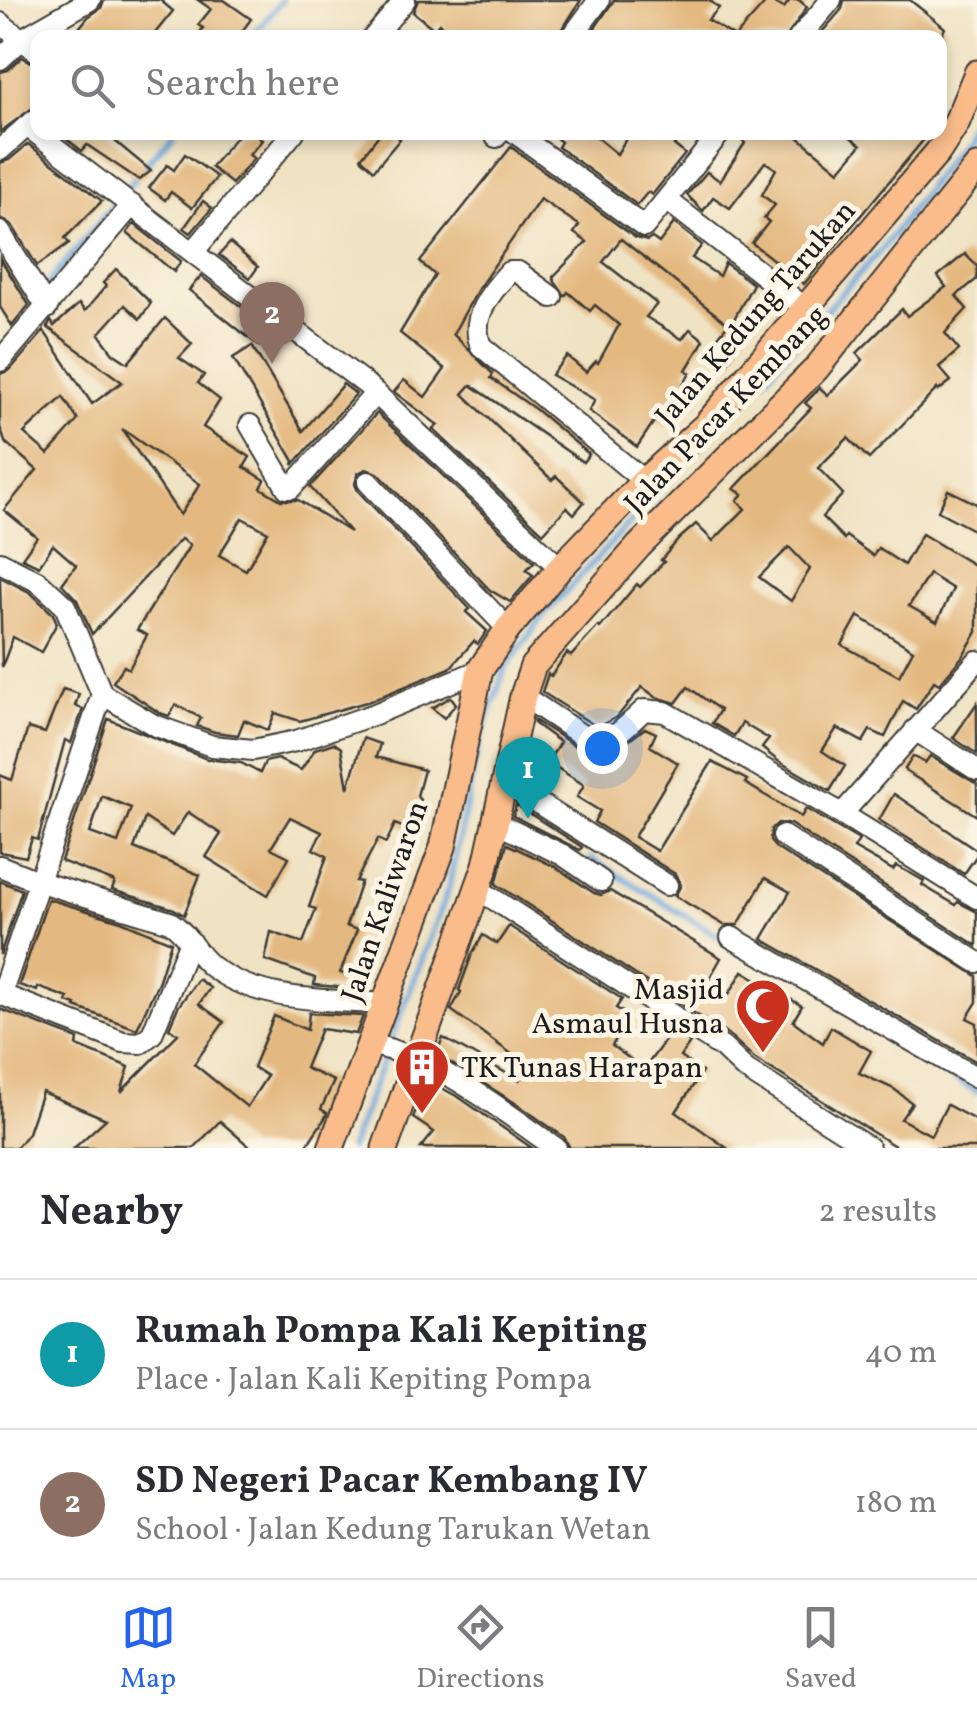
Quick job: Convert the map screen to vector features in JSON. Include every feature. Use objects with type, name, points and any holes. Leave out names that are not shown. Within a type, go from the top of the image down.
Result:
[{"type":"main road","name":"Jalan Kedung Tarukan","points":[[480,670],[508,628],[560,568],[644,481],[706,425],[947,140],[977,73]]},
{"type":"main road","name":"Jalan Pacar Kembang","points":[[385,1148],[478,889],[523,696],[540,657],[639,546],[816,369],[977,167]]},
{"type":"main road","name":"Jalan Kaliwaron","points":[[331,1148],[375,1045],[384,1004],[443,847],[480,670]]},
{"type":"street","points":[[50,30],[90,0]]},
{"type":"street","points":[[380,30],[404,0]]},
{"type":"street","points":[[577,30],[599,0]]},
{"type":"street","points":[[806,30],[831,0]]},
{"type":"street","points":[[0,22],[30,45],[0,59]]},
{"type":"street","points":[[0,150],[30,124]]},
{"type":"street","points":[[53,140],[124,200],[376,393],[560,568]]},
{"type":"street","points":[[194,251],[287,140]]},
{"type":"street","points":[[512,140],[644,227],[715,140]]},
{"type":"street","points":[[6,353],[47,308],[124,200]]},
{"type":"street","points":[[668,200],[804,308]]},
{"type":"street","points":[[0,232],[47,308]]},
{"type":"street","points":[[552,297],[518,272],[509,272],[478,316],[475,328],[481,346],[644,481]]},
{"type":"street","points":[[0,326],[6,353]]},
{"type":"street","points":[[250,425],[287,488],[291,488],[376,393]]},
{"type":"street","points":[[368,482],[508,628]]},
{"type":"street","points":[[0,562],[57,595],[74,623],[102,694],[154,726],[212,746],[254,750],[296,741],[375,714],[480,670]]},
{"type":"street","points":[[842,814],[977,661]]},
{"type":"street","points":[[102,694],[1,995],[123,1042],[142,1043],[152,1034],[190,941]]},
{"type":"street","points":[[523,696],[589,740],[597,741],[612,738],[644,710],[658,708],[842,814],[977,898]]},
{"type":"street","points":[[915,730],[977,770]]},
{"type":"street","points":[[505,782],[666,884]]},
{"type":"street","points":[[496,823],[562,856],[602,882]]},
{"type":"street","points":[[784,836],[977,962]]},
{"type":"street","points":[[0,866],[170,922],[215,970],[251,988],[284,996],[384,1004]]},
{"type":"street","points":[[478,889],[869,1148]]},
{"type":"street","points":[[731,936],[977,1078]]},
{"type":"street","points":[[375,1045],[416,1057],[474,1090],[556,1148]]},
{"type":"building","points":[[104,0],[160,0],[173,11],[158,30],[77,30],[101,8]]},
{"type":"building","points":[[198,0],[224,0],[251,19],[243,30],[202,30],[198,25],[211,9]]},
{"type":"building","points":[[418,0],[581,0],[562,30],[445,30],[439,23],[434,29],[413,12]]},
{"type":"building","points":[[614,0],[709,0],[719,8],[708,20],[724,30],[593,30]]},
{"type":"building","points":[[768,0],[784,8],[790,0],[799,0],[807,7],[791,30],[741,30]]},
{"type":"building","points":[[844,0],[910,0],[945,28],[824,30],[842,9]]},
{"type":"building","points":[[22,57],[30,62],[30,110],[0,132],[0,72]]},
{"type":"building","points":[[68,140],[114,140],[151,171],[139,180],[87,145],[82,151]]},
{"type":"building","points":[[233,140],[262,140],[249,155],[254,158],[232,184],[211,167]]},
{"type":"building","points":[[375,140],[399,140],[374,170],[361,158]]},
{"type":"building","points":[[600,140],[617,154],[625,140],[678,140],[674,145],[685,154],[652,195],[648,192],[637,205],[558,147],[561,142]]},
{"type":"building","points":[[742,140],[802,140],[839,171],[861,145],[854,140],[923,140],[804,284],[752,243],[769,222],[764,218],[775,205],[762,195],[776,169],[765,162],[730,208],[713,197],[703,211],[687,195],[707,172],[720,181],[745,143]]},
{"type":"building","points":[[28,144],[102,201],[65,238],[69,243],[37,266],[12,225],[0,218],[0,163]]},
{"type":"building","points":[[511,147],[636,238],[652,238],[659,243],[674,223],[702,245],[692,258],[719,276],[725,263],[753,284],[734,319],[748,328],[728,363],[708,349],[728,324],[621,239],[603,262],[657,304],[646,317],[682,339],[690,329],[704,340],[668,409],[676,414],[668,427],[655,420],[637,447],[589,411],[595,400],[551,375],[567,356],[586,372],[598,363],[619,325],[595,305],[590,311],[568,292],[565,296],[555,282],[553,277],[587,242],[574,233],[579,225],[540,199],[478,289],[453,334],[493,374],[491,378],[589,454],[583,462],[471,385],[463,394],[552,480],[556,476],[584,502],[574,514],[567,507],[543,533],[433,429],[438,425],[394,392],[404,380],[425,397],[445,369],[400,333],[435,275],[420,262]]},
{"type":"building","points":[[185,154],[217,177],[192,208],[171,192],[165,200],[149,188],[167,165],[174,170]]},
{"type":"building","points":[[203,201],[212,208],[191,233],[184,228]]},
{"type":"building","points":[[134,224],[181,261],[174,272],[127,233]]},
{"type":"building","points":[[230,243],[258,267],[250,278],[219,255]]},
{"type":"building","points":[[965,254],[977,266],[977,279],[956,296],[967,309],[945,333],[959,350],[939,367],[951,381],[937,389],[869,459],[848,438],[818,468],[843,494],[822,517],[844,539],[846,536],[873,556],[878,548],[904,565],[922,534],[977,567],[977,632],[962,657],[939,684],[934,681],[916,709],[903,701],[885,737],[870,730],[863,742],[837,728],[822,751],[845,766],[830,791],[778,761],[762,748],[769,739],[742,723],[734,736],[712,723],[720,710],[688,687],[676,703],[656,697],[642,687],[617,717],[597,727],[542,692],[548,674],[551,676],[567,653],[571,656],[600,628],[637,584],[640,587],[679,539],[696,524],[713,541],[745,509],[737,500],[743,494],[734,489],[811,408],[805,403],[820,388],[828,395],[863,360],[857,353],[902,309],[907,316],[946,287],[938,276]],"holes":[[[789,547],[810,569],[791,601],[759,577]],[[929,574],[953,589],[937,622],[909,606]],[[858,616],[913,650],[899,676],[842,645]]]},
{"type":"building","points":[[0,258],[29,305],[12,326],[0,307]]},
{"type":"building","points":[[116,269],[151,303],[140,319],[125,305],[99,334],[113,353],[128,363],[165,318],[192,344],[179,358],[204,375],[198,383],[220,400],[203,427],[250,457],[244,467],[265,480],[261,488],[281,500],[298,500],[350,532],[310,487],[377,413],[534,562],[526,570],[533,575],[510,602],[490,590],[378,473],[366,469],[358,473],[358,491],[487,631],[478,644],[474,641],[450,668],[370,701],[300,721],[275,713],[268,730],[244,720],[238,735],[197,726],[201,718],[176,705],[169,716],[160,713],[113,682],[124,666],[129,669],[147,635],[137,630],[190,545],[181,539],[92,634],[77,600],[62,584],[76,565],[53,545],[39,566],[22,558],[37,537],[4,510],[37,470],[5,442],[0,427],[0,374],[10,370],[44,331],[92,404],[122,382],[47,327],[51,321],[54,326],[79,304],[85,311],[106,286],[103,283]],"holes":[[[63,397],[78,420],[48,454],[24,433]],[[122,429],[200,484],[180,515]],[[242,518],[268,532],[246,570],[219,555]]]},
{"type":"building","points":[[201,276],[272,330],[259,346],[189,290]]},
{"type":"building","points":[[252,346],[303,431],[343,384],[356,394],[293,465],[233,358]]},
{"type":"building","points":[[948,490],[977,504],[977,532],[938,511]]},
{"type":"building","points":[[0,577],[31,593],[57,623],[41,652],[13,637],[2,667]]},
{"type":"building","points":[[63,689],[79,694],[75,706],[83,709],[71,743],[65,740],[38,840],[32,838],[26,857],[0,852],[0,775],[12,780],[28,728],[45,733]]},
{"type":"building","points":[[451,697],[456,704],[444,718],[432,708]]},
{"type":"building","points":[[977,703],[977,754],[953,738]]},
{"type":"building","points":[[108,719],[207,759],[241,763],[260,773],[265,762],[277,759],[301,770],[315,749],[334,743],[341,748],[348,788],[363,738],[380,744],[376,757],[424,770],[417,796],[420,800],[407,829],[395,824],[386,843],[378,839],[356,881],[361,882],[346,926],[357,930],[340,973],[355,977],[352,988],[314,985],[315,978],[265,960],[271,932],[303,943],[316,909],[309,907],[327,856],[313,849],[322,832],[290,817],[271,848],[289,857],[268,895],[206,857],[221,834],[188,812],[172,836],[145,818],[134,848],[200,875],[184,915],[112,890],[115,882],[61,861]],"holes":[[[102,796],[131,808],[118,843],[90,833]]]},
{"type":"building","points":[[534,720],[588,754],[618,749],[645,728],[656,733],[650,746],[678,763],[634,837],[657,851],[712,762],[747,780],[745,783],[801,817],[806,809],[859,840],[854,848],[893,870],[896,866],[912,874],[924,881],[922,885],[956,905],[958,902],[977,912],[977,946],[790,824],[778,823],[771,829],[770,841],[776,848],[977,976],[977,1002],[967,1018],[977,1023],[977,1062],[762,939],[790,892],[765,878],[738,925],[724,925],[675,896],[681,885],[675,874],[594,822],[600,811],[577,797],[584,785],[548,762],[560,742]]},
{"type":"building","points":[[913,756],[925,763],[930,756],[977,784],[977,816],[907,772]]},
{"type":"building","points":[[894,794],[977,850],[964,874],[879,820]]},
{"type":"building","points":[[516,805],[582,847],[580,850],[513,816]]},
{"type":"building","points":[[507,844],[556,867],[594,893],[610,891],[721,958],[708,981],[729,994],[743,971],[802,1006],[793,1021],[823,1043],[831,1027],[871,1051],[859,1073],[894,1089],[912,1103],[901,1119],[931,1135],[947,1105],[977,1121],[977,1148],[898,1148],[754,1058],[731,1037],[496,884]]},
{"type":"building","points":[[0,881],[22,890],[0,955]]},
{"type":"building","points":[[48,899],[121,921],[171,942],[137,1029],[75,1007],[67,1002],[68,998],[19,985]]},
{"type":"building","points":[[509,926],[622,999],[616,1008],[629,1016],[612,1046],[644,1069],[672,1031],[690,1043],[680,1057],[702,1072],[676,1112],[727,1148],[570,1148],[564,1137],[520,1106],[436,1054],[443,1038],[519,1080],[528,1066],[451,1010],[483,935],[497,944]]},
{"type":"building","points":[[198,979],[210,988],[199,1004],[224,1022],[194,1064],[247,1107],[267,1076],[253,1067],[274,1016],[307,1030],[309,1013],[363,1016],[356,1034],[321,1029],[305,1068],[334,1081],[321,1109],[327,1113],[325,1118],[305,1148],[251,1148],[220,1121],[194,1148],[74,1148],[106,1119],[42,1092],[28,1133],[16,1148],[0,1148],[0,1009],[78,1039],[77,1046],[129,1067],[121,1092],[178,1034],[169,1028]]},
{"type":"building","points":[[427,1080],[532,1148],[421,1148],[434,1132],[413,1118]]},
{"type":"waterway","points":[[258,30],[282,0]]},
{"type":"waterway","points":[[734,411],[883,248],[963,139],[969,124]]},
{"type":"waterway","points":[[43,290],[166,140]]},
{"type":"waterway","points":[[350,1148],[448,890],[480,740],[505,669],[544,615],[708,439]]},
{"type":"waterway","points":[[591,859],[727,941]]},
{"type":"waterway","points":[[879,1033],[977,1092]]},
{"type":"place","name":"SD Negeri Pacar Kembang IV","points":[[272,364]]},
{"type":"place","name":"Rumah Pompa Kali Kepiting","points":[[528,819]]},
{"type":"place","name":"Masjid Asmaul Husna","points":[[763,1055]]},
{"type":"place","name":"TK Tunas Harapan","points":[[422,1116]]}]
